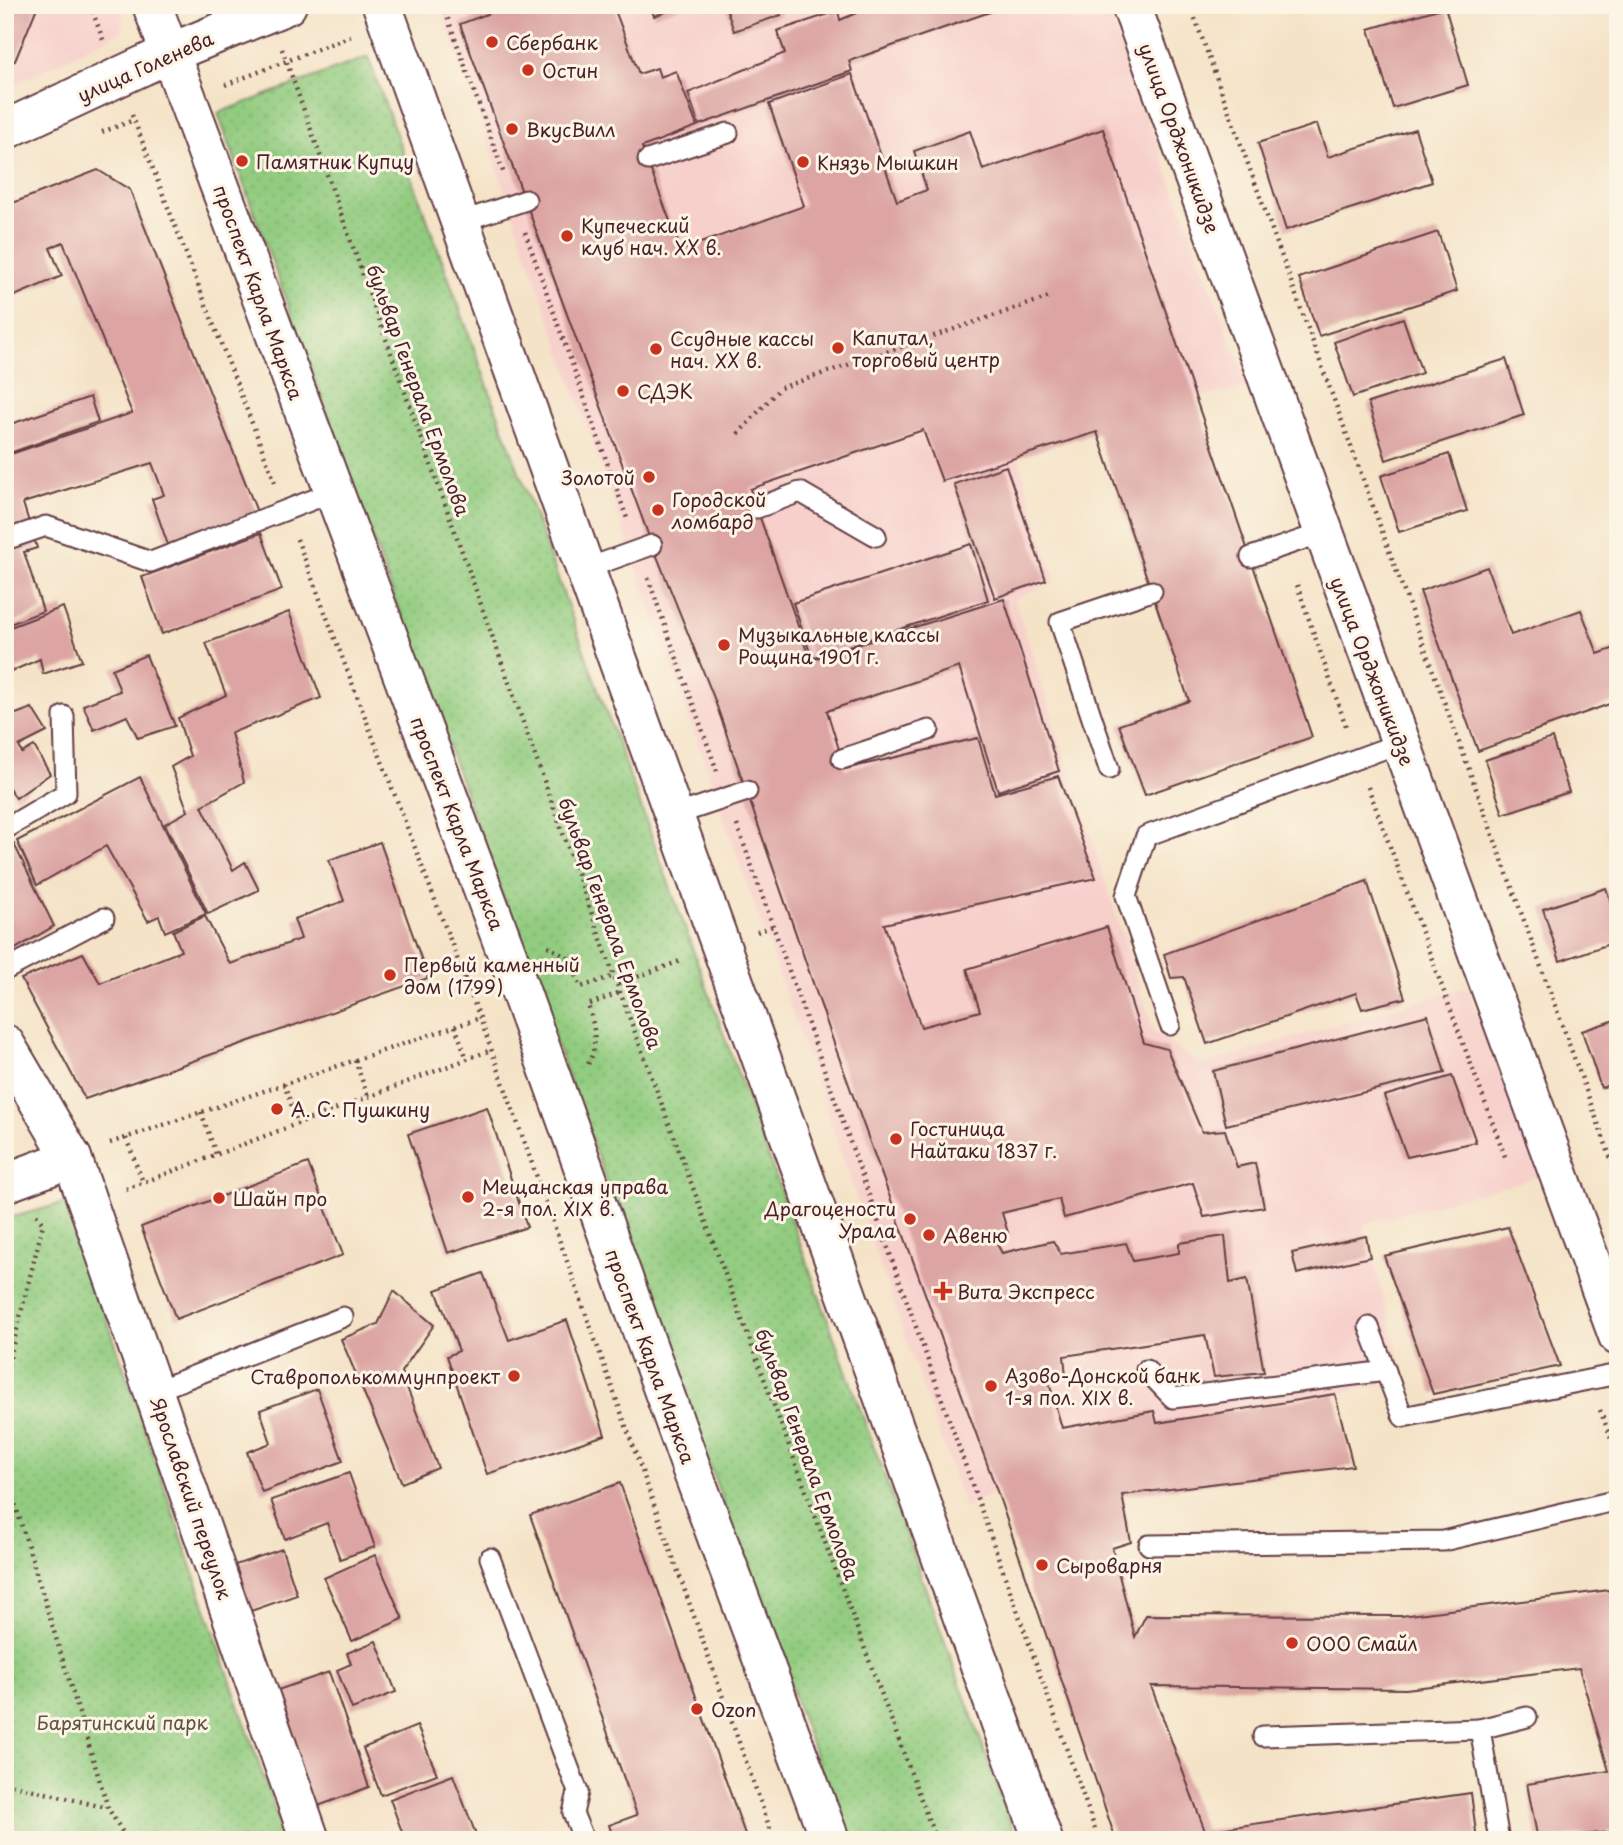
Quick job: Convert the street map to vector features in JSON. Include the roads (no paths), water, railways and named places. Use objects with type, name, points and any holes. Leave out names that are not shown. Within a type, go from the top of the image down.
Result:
[{"type":"main road","name":"проспект Карла Маркса","points":[[152,5],[507,954],[688,1460],[830,1840]]},
{"type":"main road","name":"улица Орджоникидзе","points":[[1131,5],[1322,533],[1485,966],[1618,1336]]},
{"type":"main road","name":"улица Голенева","points":[[5,130],[170,53],[277,9]]},
{"type":"main road","points":[[370,20],[460,222],[1043,1840]]},
{"type":"main road","name":"Ярославский переулок","points":[[5,1044],[86,1152],[155,1391],[310,1840]]},
{"type":"main road","points":[[5,1183],[86,1152]]},
{"type":"lane","points":[[648,160],[728,133]]},
{"type":"lane","points":[[460,222],[520,202]]},
{"type":"lane","points":[[5,540],[46,526],[151,562],[333,492]]},
{"type":"lane","points":[[757,508],[800,492],[876,536]]},
{"type":"lane","points":[[1251,557],[1322,533]]},
{"type":"lane","points":[[585,569],[645,547]]},
{"type":"lane","points":[[1109,769],[1060,622],[1152,591]]},
{"type":"lane","points":[[5,829],[66,793],[64,716]]},
{"type":"lane","points":[[842,759],[929,730]]},
{"type":"lane","points":[[1170,1025],[1126,896],[1146,836],[1400,743]]},
{"type":"lane","points":[[675,815],[747,791]]},
{"type":"lane","points":[[5,970],[104,918]]},
{"type":"lane","points":[[155,1391],[343,1317]]},
{"type":"lane","points":[[1369,1327],[1404,1417],[1618,1374]]},
{"type":"lane","points":[[1146,1370],[1173,1398],[1386,1371]]},
{"type":"lane","points":[[1149,1545],[1443,1541],[1618,1500]]},
{"type":"lane","points":[[490,1558],[578,1792],[573,1813],[583,1840]]},
{"type":"lane","points":[[1263,1736],[1480,1729],[1527,1717]]},
{"type":"lane","points":[[1480,1729],[1499,1840]]},
{"type":"place","name":"Сбербанк","points":[[492,42]]},
{"type":"place","name":"Остин","points":[[528,70]]},
{"type":"place","name":"ВкусВилл","points":[[512,129]]},
{"type":"place","name":"Памятник Купцу","points":[[242,161]]},
{"type":"place","name":"Князь Мышкин","points":[[803,162]]},
{"type":"place","name":"Купеческий клуб нач. ХХ в.","points":[[567,236]]},
{"type":"place","name":"Капитал, торговый центр","points":[[838,348]]},
{"type":"place","name":"Ссудные кассы нач. ХХ в.","points":[[656,349]]},
{"type":"place","name":"СДЭК","points":[[623,391]]},
{"type":"place","name":"Золотой","points":[[649,477]]},
{"type":"place","name":"Городской ломбард","points":[[658,510]]},
{"type":"place","name":"Музыкальные классы Рощина 1901 г.","points":[[724,645]]},
{"type":"place","name":"Первый каменный дом (1799)","points":[[390,975]]},
{"type":"place","name":"А. С. Пушкину","points":[[277,1109]]},
{"type":"place","name":"Гостиница Найтаки 1837 г.","points":[[896,1139]]},
{"type":"place","name":"Мещанская управа 2-я пол. XIX в.","points":[[468,1197]]},
{"type":"place","name":"Шайн про","points":[[219,1198]]},
{"type":"place","name":"Драгоцености Урала","points":[[910,1219]]},
{"type":"place","name":"Авеню","points":[[929,1235]]},
{"type":"place","name":"Вита Экспресс","points":[[943,1291]]},
{"type":"place","name":"Ставрополькоммунпроект","points":[[514,1376]]},
{"type":"place","name":"Азово-Донской банк 1-я пол. XIX в.","points":[[991,1386]]},
{"type":"place","name":"Сыроварня","points":[[1042,1565]]},
{"type":"place","name":"ООО Смайл","points":[[1292,1643]]},
{"type":"place","name":"Ozon","points":[[697,1709]]},
{"type":"park label","name":"Барятинский парк","points":[[122,1722]]}]
